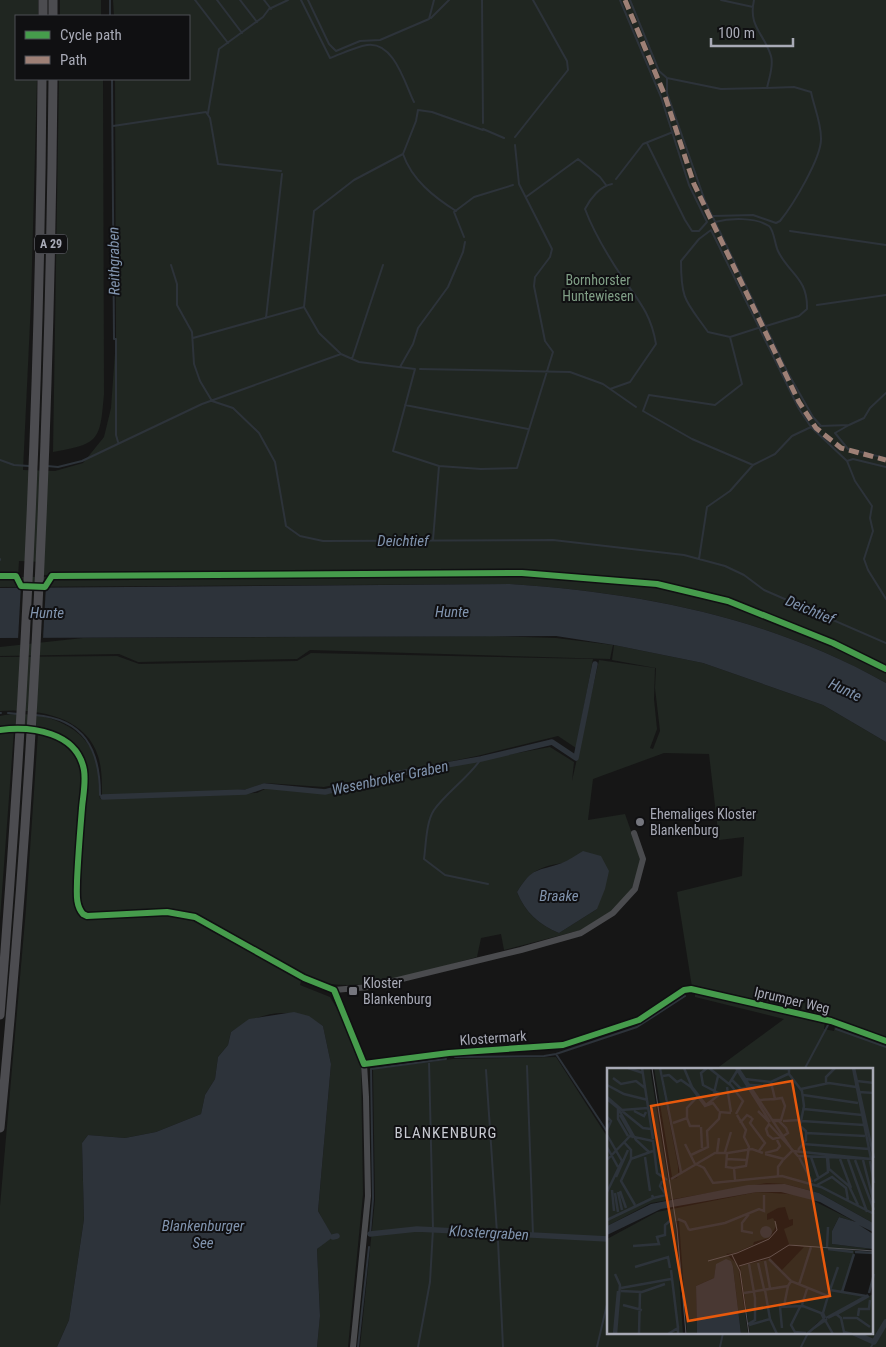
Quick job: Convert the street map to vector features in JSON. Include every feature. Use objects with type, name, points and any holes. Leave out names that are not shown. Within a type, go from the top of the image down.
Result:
[{"type":"highway","points":[[43,0],[43,15]]},
{"type":"highway","points":[[53,0],[53,15]]},
{"type":"highway","name":"A 29","points":[[0,1015],[19,774],[37,409],[42,80]]},
{"type":"highway","name":"A 29","points":[[0,1128],[29,774],[47,410],[53,80]]},
{"type":"street","points":[[304,978],[334,990],[369,987],[521,950],[581,933],[613,913],[635,889],[643,859],[634,833]]},
{"type":"street","points":[[334,990],[364,1064],[368,1196],[353,1347]]},
{"type":"street","name":"Klostermark","points":[[364,1064],[449,1053],[563,1045],[639,1020],[684,990],[691,990]]},
{"type":"street","name":"Iprumper Weg","points":[[691,990],[831,1021],[886,1041]]},
{"type":"green space","name":"Bornhorster Huntewiesen","points":[[0,0],[38,0],[38,15],[15,15],[15,80],[37,80],[31,302],[23,470],[55,471],[83,463],[104,437],[111,408],[116,339],[115,80],[190,80],[190,15],[114,15],[113,0],[886,0],[886,665],[796,625],[713,593],[640,580],[512,572],[43,575],[43,562],[19,561],[18,577],[511,575],[593,580],[686,591],[726,601],[835,646],[886,670],[886,683],[841,660],[751,625],[657,602],[560,588],[510,584],[0,587]]},
{"type":"green space","points":[[60,0],[101,0],[101,15],[60,15]]},
{"type":"green space","points":[[59,80],[103,80],[104,394],[101,421],[95,437],[89,442],[53,452]]},
{"type":"green space","points":[[493,636],[556,638],[613,645],[610,659],[310,650],[297,659],[138,662],[119,654],[0,656],[0,647],[83,638]]},
{"type":"green space","points":[[614,645],[703,663],[823,705],[886,742],[886,1037],[827,1017],[692,987],[677,892],[742,876],[744,837],[719,840],[709,754],[664,753],[593,779],[588,820],[625,814],[641,859],[634,888],[612,911],[581,930],[504,950],[501,934],[481,938],[477,957],[404,977],[366,984],[348,985],[314,980],[297,973],[229,933],[185,912],[144,910],[90,914],[85,912],[81,900],[81,851],[87,768],[77,748],[54,731],[26,727],[0,728],[0,716],[14,714],[42,716],[68,726],[79,734],[95,757],[100,799],[257,793],[267,788],[341,789],[390,779],[409,778],[436,768],[550,747],[574,762],[572,781],[599,660],[655,668],[654,699],[657,729],[650,748],[653,749],[660,731],[655,688],[656,668],[612,660]],"holes":[[[562,863],[597,909],[559,933],[539,922],[524,906],[517,892],[526,879],[536,871],[547,866]]]},
{"type":"green space","points":[[311,653],[593,659],[576,748],[558,736],[477,756],[324,787],[265,783],[247,789],[218,792],[102,795],[101,770],[98,756],[92,742],[83,732],[71,723],[44,713],[14,710],[0,711],[0,657],[117,656],[139,664],[297,661]]},
{"type":"green space","points":[[14,730],[0,919],[0,732]]},
{"type":"green space","points":[[38,733],[53,737],[70,748],[81,768],[76,897],[82,914],[87,917],[167,913],[195,917],[302,978],[300,985],[330,997],[348,1027],[361,1063],[363,1194],[348,1347],[317,1347],[320,1315],[317,1249],[332,1236],[318,1211],[331,1064],[323,1026],[312,1019],[300,1015],[277,1013],[253,1019],[231,1032],[228,1045],[218,1057],[215,1079],[205,1095],[201,1114],[156,1132],[125,1138],[88,1135],[82,1143],[84,1219],[69,1320],[57,1347],[0,1347],[0,1206],[26,909]]},
{"type":"green space","points":[[695,991],[825,1021],[824,1029],[834,1031],[835,1024],[886,1043],[886,1347],[360,1347],[375,1200],[373,1069],[453,1059],[556,1057],[607,1136],[607,1334],[874,1334],[874,1068],[717,1068],[784,1019],[695,997]]},
{"type":"water","name":"Hunte","points":[[510,584],[560,588],[656,602],[704,612],[796,641],[841,660],[886,683],[886,742],[823,705],[703,663],[614,645],[556,636],[0,638],[0,588]]},
{"type":"water","name":"Braake","points":[[583,851],[601,856],[609,871],[605,889],[597,909],[559,933],[539,922],[524,906],[517,892],[527,878],[536,871],[562,863]]},
{"type":"water","name":"Blankenburger See","points":[[294,1012],[309,1016],[323,1026],[331,1064],[318,1211],[333,1237],[317,1249],[320,1316],[317,1347],[57,1347],[69,1320],[84,1219],[82,1143],[88,1135],[125,1138],[156,1132],[201,1114],[205,1095],[215,1079],[218,1057],[228,1045],[231,1032],[249,1019]]},
{"type":"pier","points":[[21,585],[46,585],[43,639],[18,640]]},
{"type":"waterway","name":"Reithgraben","points":[[110,0],[110,15]]},
{"type":"waterway","points":[[195,0],[228,43]]},
{"type":"waterway","points":[[217,0],[242,33]]},
{"type":"waterway","points":[[240,0],[257,22]]},
{"type":"waterway","points":[[264,0],[271,9]]},
{"type":"waterway","points":[[208,113],[219,49],[263,17],[269,9],[288,0]]},
{"type":"waterway","points":[[301,0],[330,58],[367,45],[376,46],[384,50],[397,65],[414,102]]},
{"type":"waterway","points":[[308,0],[329,44],[336,51],[360,41],[380,40],[429,19],[434,0]]},
{"type":"waterway","points":[[431,18],[449,0]]},
{"type":"waterway","points":[[482,0],[483,123]]},
{"type":"waterway","points":[[515,137],[568,70],[567,61],[533,0]]},
{"type":"waterway","points":[[620,0],[661,97],[689,185],[707,222],[699,231],[692,231],[685,220],[647,143]]},
{"type":"waterway","points":[[630,0],[659,71],[667,78],[667,93],[705,201],[788,373],[813,417],[821,426]]},
{"type":"waterway","points":[[721,0],[753,7]]},
{"type":"waterway","points":[[713,216],[753,215],[776,223],[780,221],[806,181],[820,146],[820,126],[811,92],[794,87],[767,88],[772,60],[768,48],[755,24],[753,17],[754,0]]},
{"type":"waterway","points":[[667,78],[721,89],[766,88]]},
{"type":"waterway","name":"Reithgraben","points":[[112,80],[114,339],[116,339],[116,435],[118,442]]},
{"type":"waterway","points":[[418,110],[432,112],[483,130]]},
{"type":"waterway","points":[[193,338],[304,307],[314,211],[354,180],[403,154],[416,121],[418,110]]},
{"type":"waterway","points":[[113,126],[206,112],[210,118],[218,164],[281,171]]},
{"type":"waterway","points":[[483,129],[504,138]]},
{"type":"waterway","points":[[616,179],[643,144],[673,132]]},
{"type":"waterway","points":[[439,466],[481,469],[517,468],[553,352],[545,341],[534,286],[535,277],[550,257],[552,249],[519,184],[515,145]]},
{"type":"waterway","points":[[403,154],[418,180],[440,200],[456,211]]},
{"type":"waterway","points":[[526,197],[578,159],[600,177],[606,185]]},
{"type":"waterway","points":[[266,318],[282,174]]},
{"type":"waterway","points":[[610,389],[630,382],[656,344],[654,333],[644,308],[607,253],[585,209],[603,187],[612,184]]},
{"type":"waterway","points":[[464,237],[454,212],[474,197],[513,185]]},
{"type":"waterway","points":[[715,222],[742,219],[757,221],[769,226],[782,259],[801,283],[807,309],[799,316],[766,326]]},
{"type":"waterway","points":[[758,328],[730,337],[708,332],[686,300],[682,285],[681,261],[699,239],[711,230],[799,409],[811,427],[847,461],[853,459],[886,467]]},
{"type":"waterway","points":[[790,231],[886,245]]},
{"type":"waterway","points":[[400,367],[413,344],[418,328],[448,287],[463,252],[465,242]]},
{"type":"waterway","points":[[171,265],[177,284],[177,305],[192,332],[194,364],[200,381],[212,401]]},
{"type":"waterway","points":[[352,359],[383,265]]},
{"type":"waterway","points":[[817,305],[886,295]]},
{"type":"waterway","points":[[304,307],[319,333],[341,354]]},
{"type":"waterway","points":[[730,337],[742,384],[715,405],[649,395],[643,411],[692,439],[753,465],[775,454],[792,436],[811,427]]},
{"type":"waterway","points":[[47,466],[58,467],[82,461],[202,404],[341,354],[359,362],[415,369],[393,451],[439,466],[433,540]]},
{"type":"waterway","points":[[420,369],[570,372],[603,384],[636,407]]},
{"type":"waterway","points":[[849,425],[864,418],[870,408],[886,393]]},
{"type":"waterway","name":"Deichtief","points":[[212,401],[233,408],[259,433],[275,462],[286,526],[300,536],[323,541],[553,540],[684,555],[725,566],[744,575],[764,590],[886,643]]},
{"type":"waterway","points":[[405,405],[528,429]]},
{"type":"waterway","points":[[820,426],[849,425],[835,433],[848,449],[886,458]]},
{"type":"waterway","name":"Deichtief","points":[[0,460],[14,465],[29,466]]},
{"type":"waterway","points":[[847,461],[855,481],[872,506],[870,518],[873,531],[864,559],[868,570],[886,599]]},
{"type":"waterway","points":[[699,559],[707,507],[730,491],[753,465]]},
{"type":"waterway","name":"Wesenbroker Graben","points":[[103,797],[246,792],[264,786],[325,792],[395,774],[481,759],[552,742],[576,758],[595,664]]},
{"type":"waterway","points":[[8,713],[18,714]]},
{"type":"waterway","points":[[35,715],[66,723],[86,739],[97,764],[100,795],[103,797]]},
{"type":"waterway","points":[[481,759],[431,815],[424,859],[445,875],[488,884]]},
{"type":"waterway","points":[[455,1057],[544,1056],[556,1054],[637,1027],[685,996]]},
{"type":"waterway","points":[[805,1068],[828,1025]]},
{"type":"waterway","points":[[836,1029],[886,1047]]},
{"type":"waterway","points":[[556,1054],[607,1131]]},
{"type":"waterway","points":[[370,1234],[373,1199],[371,1069],[446,1059]]},
{"type":"waterway","points":[[418,1347],[430,1282],[433,1229],[429,1061]]},
{"type":"waterway","points":[[527,1066],[533,1235]]},
{"type":"waterway","points":[[486,1070],[497,1233]]},
{"type":"waterway","name":"Klostergraben","points":[[370,1234],[417,1229],[607,1239]]},
{"type":"waterway","name":"Klostergraben","points":[[333,1237],[337,1236]]},
{"type":"waterway","points":[[498,1241],[503,1347]]},
{"type":"waterway","points":[[358,1347],[369,1247]]},
{"type":"waterway","points":[[597,1347],[607,1304]]},
{"type":"waterway","name":"Klostergraben","points":[[856,1334],[874,1342],[886,1322]]},
{"type":"waterway","points":[[720,1347],[723,1334]]},
{"type":"waterway","points":[[801,1347],[808,1334]]},
{"type":"waterway","name":"Klostergraben","points":[[871,1347],[874,1342]]},
{"type":"marked path","points":[[625,0],[665,96],[694,184],[799,402],[816,428],[841,448],[886,460]]},
{"type":"cycle path","points":[[0,576],[16,576],[21,586],[45,587],[52,576],[522,573],[657,584],[728,601],[833,643],[886,669]]},
{"type":"cycle path","points":[[0,730],[26,729],[51,734],[72,747],[80,757],[85,780],[78,854],[77,894],[79,907],[83,914],[87,916],[167,912],[195,917],[304,978],[334,990],[364,1064],[449,1053],[563,1045],[639,1020],[684,990],[691,989],[831,1021],[886,1041]]},
{"type":"place","name":"Ehemaliges Kloster Blankenburg","points":[[640,822]]},
{"type":"place","name":"Kloster Blankenburg","points":[[353,991]]},
{"type":"district","name":"BLANKENBURG","points":[[446,1133]]}]
